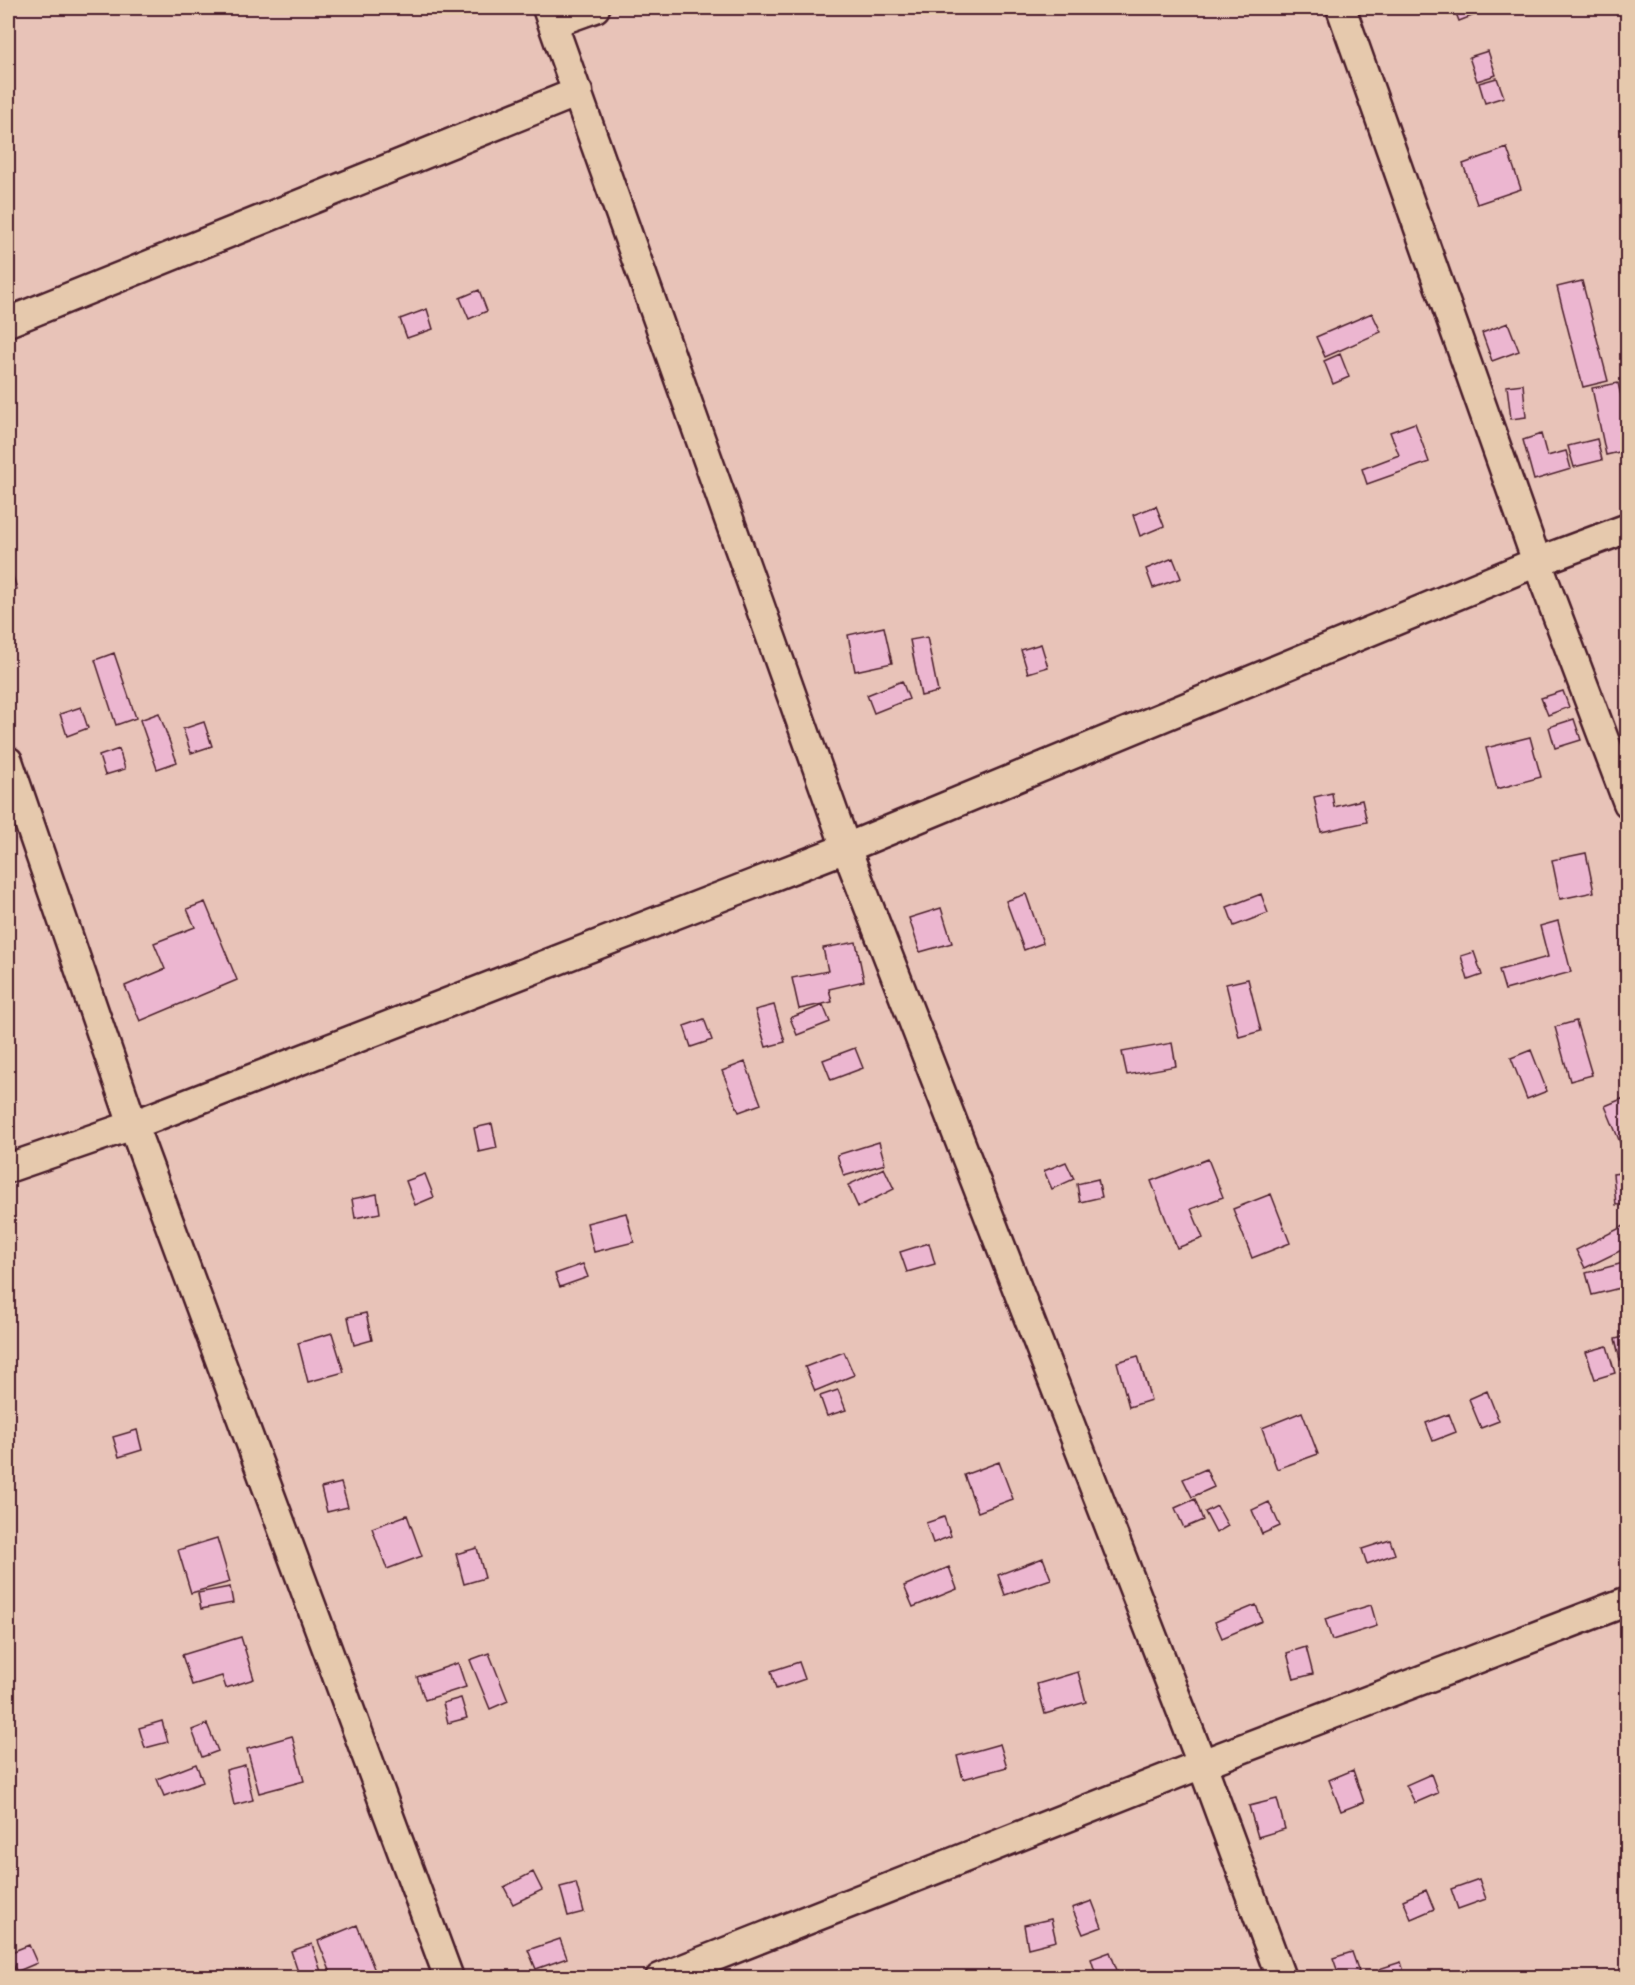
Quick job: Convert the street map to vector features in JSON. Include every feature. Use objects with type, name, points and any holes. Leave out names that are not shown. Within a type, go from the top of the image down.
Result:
[{"type":"street","points":[[595,8],[550,15],[846,848],[1202,1764],[1281,1977]]},
{"type":"street","points":[[1346,9],[1538,562],[1628,803]]},
{"type":"street","points":[[8,322],[578,92]]},
{"type":"street","points":[[8,1168],[133,1125],[846,848],[1538,562],[1628,528]]},
{"type":"street","points":[[8,761],[133,1125],[449,1977]]},
{"type":"street","points":[[660,1977],[1202,1764],[1628,1601]]},
{"type":"building","points":[[1454,8],[1490,8],[1490,9],[1459,21]]},
{"type":"building","points":[[1488,51],[1496,75],[1477,81],[1469,57]]},
{"type":"building","points":[[1497,78],[1504,97],[1485,103],[1479,83]]},
{"type":"building","points":[[1507,148],[1521,189],[1477,204],[1463,164]]},
{"type":"building","points":[[1582,281],[1608,381],[1583,387],[1557,287]]},
{"type":"building","points":[[479,290],[487,311],[469,319],[460,298]]},
{"type":"building","points":[[427,309],[433,329],[407,338],[400,319]]},
{"type":"building","points":[[1372,313],[1381,332],[1325,357],[1316,337]]},
{"type":"building","points":[[1508,323],[1519,351],[1492,361],[1482,333]]},
{"type":"building","points":[[1340,354],[1349,377],[1333,384],[1324,361]]},
{"type":"building","points":[[1618,383],[1628,425],[1628,450],[1606,455],[1592,388]]},
{"type":"building","points":[[1523,384],[1526,417],[1511,419],[1507,386]]},
{"type":"building","points":[[1415,423],[1429,462],[1367,484],[1362,469],[1399,455],[1390,432]]},
{"type":"building","points":[[1541,434],[1547,456],[1566,451],[1571,469],[1534,480],[1523,440]]},
{"type":"building","points":[[1597,439],[1602,460],[1574,467],[1568,446]]},
{"type":"building","points":[[1156,506],[1164,526],[1140,536],[1133,515]]},
{"type":"building","points":[[1173,558],[1181,578],[1153,588],[1146,569]]},
{"type":"building","points":[[11,570],[17,589],[8,592],[8,571]]},
{"type":"building","points":[[884,627],[892,663],[855,671],[848,635]]},
{"type":"building","points":[[927,637],[938,692],[921,696],[910,640]]},
{"type":"building","points":[[1041,644],[1048,667],[1028,673],[1021,650]]},
{"type":"building","points":[[114,653],[136,718],[116,725],[95,660]]},
{"type":"building","points":[[902,681],[909,699],[874,713],[867,695]]},
{"type":"building","points":[[1563,691],[1569,707],[1548,715],[1541,698]]},
{"type":"building","points":[[81,707],[88,728],[67,736],[60,714]]},
{"type":"building","points":[[159,713],[177,762],[157,769],[140,720]]},
{"type":"building","points":[[1574,719],[1581,740],[1555,748],[1549,727]]},
{"type":"building","points":[[204,722],[212,746],[191,753],[183,729]]},
{"type":"building","points":[[1530,737],[1541,777],[1497,789],[1486,748]]},
{"type":"building","points":[[119,749],[125,769],[105,775],[99,756]]},
{"type":"building","points":[[1332,793],[1334,807],[1362,800],[1367,822],[1321,832],[1314,797]]},
{"type":"building","points":[[1586,853],[1594,892],[1560,899],[1552,860]]},
{"type":"building","points":[[1026,894],[1043,943],[1024,950],[1006,901]]},
{"type":"building","points":[[1261,894],[1268,913],[1234,926],[1227,907]]},
{"type":"building","points":[[205,902],[237,980],[140,1021],[125,986],[165,969],[154,943],[195,927],[187,909]]},
{"type":"building","points":[[941,908],[952,943],[920,952],[909,918]]},
{"type":"building","points":[[1558,921],[1571,972],[1505,990],[1499,970],[1548,957],[1540,926]]},
{"type":"building","points":[[856,942],[864,981],[829,989],[832,1002],[799,1009],[792,978],[828,971],[823,948]]},
{"type":"building","points":[[1474,952],[1482,975],[1468,980],[1461,956]]},
{"type":"building","points":[[1248,979],[1261,1031],[1239,1037],[1226,984]]},
{"type":"building","points":[[774,1005],[785,1042],[766,1047],[755,1010]]},
{"type":"building","points":[[823,1005],[830,1022],[797,1035],[790,1018]]},
{"type":"building","points":[[704,1019],[712,1040],[691,1047],[684,1026]]},
{"type":"building","points":[[1576,1021],[1592,1075],[1570,1081],[1555,1027]]},
{"type":"building","points":[[1172,1043],[1176,1066],[1127,1075],[1122,1052]]},
{"type":"building","points":[[855,1048],[863,1068],[831,1080],[823,1060]]},
{"type":"building","points":[[1531,1050],[1547,1091],[1527,1099],[1511,1058]]},
{"type":"building","points":[[745,1062],[761,1104],[739,1112],[722,1071]]},
{"type":"building","points":[[1624,1098],[1628,1107],[1628,1150],[1624,1152],[1605,1106]]},
{"type":"building","points":[[492,1124],[497,1148],[479,1152],[474,1128]]},
{"type":"building","points":[[879,1142],[885,1164],[844,1176],[837,1155]]},
{"type":"building","points":[[1208,1159],[1223,1197],[1191,1209],[1203,1238],[1177,1248],[1151,1181]]},
{"type":"building","points":[[1066,1162],[1074,1179],[1052,1189],[1044,1171]]},
{"type":"building","points":[[884,1168],[894,1189],[858,1207],[848,1185]]},
{"type":"building","points":[[1628,1172],[1628,1204],[1616,1205],[1613,1174]]},
{"type":"building","points":[[425,1174],[434,1197],[415,1205],[406,1181]]},
{"type":"building","points":[[1098,1179],[1102,1197],[1080,1202],[1077,1184]]},
{"type":"building","points":[[377,1194],[380,1213],[355,1218],[352,1199]]},
{"type":"building","points":[[1271,1194],[1290,1243],[1252,1258],[1233,1209]]},
{"type":"building","points":[[626,1213],[634,1242],[594,1252],[587,1223]]},
{"type":"building","points":[[1628,1224],[1628,1247],[1585,1268],[1576,1250]]},
{"type":"building","points":[[929,1243],[935,1264],[907,1272],[900,1252]]},
{"type":"building","points":[[1627,1262],[1628,1286],[1592,1295],[1586,1273]]},
{"type":"building","points":[[583,1264],[588,1277],[560,1287],[555,1274]]},
{"type":"building","points":[[366,1313],[372,1340],[354,1345],[348,1317]]},
{"type":"building","points":[[332,1333],[344,1372],[308,1382],[298,1343]]},
{"type":"building","points":[[1628,1336],[1628,1359],[1620,1360],[1615,1339]]},
{"type":"building","points":[[1607,1346],[1615,1373],[1595,1379],[1586,1352]]},
{"type":"building","points":[[844,1352],[854,1375],[815,1391],[805,1367]]},
{"type":"building","points":[[1138,1356],[1151,1400],[1129,1407],[1117,1362]]},
{"type":"building","points":[[838,1390],[846,1410],[827,1416],[820,1396]]},
{"type":"building","points":[[1487,1391],[1499,1421],[1481,1428],[1469,1399]]},
{"type":"building","points":[[1302,1412],[1318,1454],[1277,1469],[1262,1428]]},
{"type":"building","points":[[1449,1414],[1456,1432],[1433,1441],[1426,1423]]},
{"type":"building","points":[[137,1430],[142,1450],[119,1457],[113,1437]]},
{"type":"building","points":[[999,1462],[1013,1499],[978,1512],[964,1475]]},
{"type":"building","points":[[1206,1469],[1214,1487],[1192,1497],[1183,1479]]},
{"type":"building","points":[[341,1483],[348,1507],[327,1512],[321,1488]]},
{"type":"building","points":[[1195,1499],[1203,1520],[1184,1528],[1175,1508]]},
{"type":"building","points":[[1269,1502],[1280,1526],[1262,1534],[1252,1510]]},
{"type":"building","points":[[1217,1506],[1228,1526],[1216,1533],[1205,1512]]},
{"type":"building","points":[[407,1515],[422,1556],[387,1569],[372,1528]]},
{"type":"building","points":[[944,1517],[951,1536],[933,1543],[926,1523]]},
{"type":"building","points":[[217,1538],[230,1582],[191,1593],[178,1550]]},
{"type":"building","points":[[1390,1540],[1395,1554],[1367,1564],[1362,1549]]},
{"type":"building","points":[[477,1548],[485,1578],[464,1584],[456,1554]]},
{"type":"building","points":[[1043,1558],[1051,1579],[1005,1595],[998,1575]]},
{"type":"building","points":[[949,1567],[957,1589],[913,1607],[904,1586]]},
{"type":"building","points":[[230,1587],[233,1603],[201,1609],[198,1593]]},
{"type":"building","points":[[1256,1605],[1262,1621],[1222,1638],[1215,1622]]},
{"type":"building","points":[[1371,1605],[1377,1626],[1332,1640],[1325,1619]]},
{"type":"building","points":[[241,1637],[254,1679],[226,1688],[222,1676],[192,1685],[182,1655]]},
{"type":"building","points":[[1306,1647],[1313,1674],[1294,1679],[1287,1653]]},
{"type":"building","points":[[489,1653],[508,1701],[490,1709],[470,1660]]},
{"type":"building","points":[[799,1662],[805,1679],[776,1689],[771,1671]]},
{"type":"building","points":[[458,1663],[466,1687],[425,1700],[417,1677]]},
{"type":"building","points":[[1078,1672],[1086,1702],[1045,1714],[1037,1684]]},
{"type":"building","points":[[461,1698],[467,1718],[448,1723],[443,1703]]},
{"type":"building","points":[[162,1721],[168,1742],[145,1748],[139,1728]]},
{"type":"building","points":[[207,1724],[218,1751],[202,1757],[192,1730]]},
{"type":"building","points":[[292,1736],[304,1781],[259,1793],[247,1749]]},
{"type":"building","points":[[1000,1744],[1007,1767],[963,1779],[957,1756]]},
{"type":"building","points":[[196,1764],[203,1782],[164,1796],[157,1779]]},
{"type":"building","points":[[245,1765],[253,1800],[234,1805],[226,1770]]},
{"type":"building","points":[[1353,1770],[1364,1802],[1341,1811],[1329,1780]]},
{"type":"building","points":[[1431,1774],[1438,1793],[1415,1803],[1406,1785]]},
{"type":"building","points":[[1277,1799],[1285,1829],[1258,1837],[1249,1806]]},
{"type":"building","points":[[533,1872],[542,1890],[513,1904],[504,1887]]},
{"type":"building","points":[[1479,1879],[1486,1899],[1458,1909],[1451,1889]]},
{"type":"building","points":[[576,1883],[584,1912],[568,1916],[560,1887]]},
{"type":"building","points":[[1426,1890],[1434,1909],[1411,1919],[1403,1900]]},
{"type":"building","points":[[1092,1901],[1102,1927],[1083,1934],[1072,1908]]},
{"type":"building","points":[[1051,1919],[1056,1941],[1028,1948],[1024,1925]]},
{"type":"building","points":[[357,1925],[375,1971],[357,1978],[333,1978],[318,1941]]},
{"type":"building","points":[[560,1939],[567,1958],[536,1969],[528,1950]]},
{"type":"building","points":[[312,1944],[323,1978],[300,1978],[291,1951]]},
{"type":"building","points":[[29,1945],[37,1963],[16,1972],[9,1953]]},
{"type":"building","points":[[1110,1952],[1120,1978],[1097,1978],[1091,1959]]},
{"type":"building","points":[[1352,1952],[1359,1972],[1340,1978],[1333,1958]]},
{"type":"building","points":[[1401,1962],[1406,1978],[1381,1978],[1379,1969]]}]
